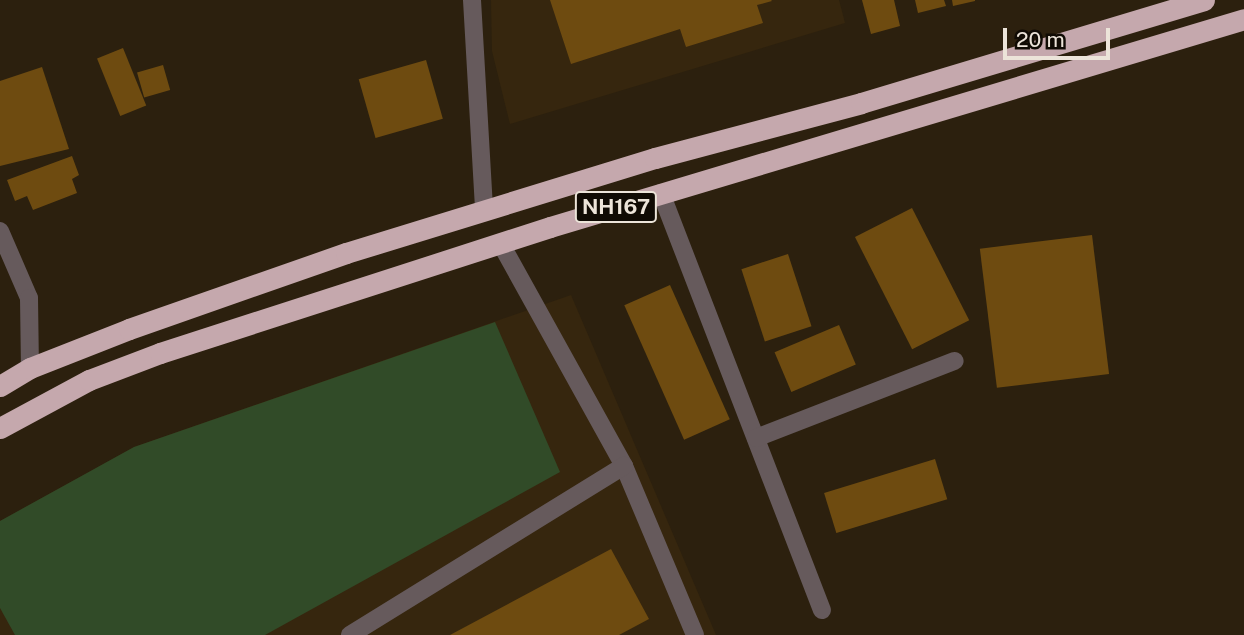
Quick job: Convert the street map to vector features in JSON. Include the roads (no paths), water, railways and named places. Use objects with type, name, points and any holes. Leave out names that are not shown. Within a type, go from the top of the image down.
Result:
[{"type":"highway","name":"NH167","points":[[0,386],[30,368],[333,257],[484,209],[810,117],[1204,0]]},
{"type":"highway","name":"NH167","points":[[0,428],[89,380],[160,353],[661,193],[1244,19]]},
{"type":"highway","points":[[810,117],[820,146]]},
{"type":"street","points":[[472,0],[484,209]]},
{"type":"street","points":[[661,193],[822,610]]},
{"type":"street","points":[[0,231],[29,298],[30,368]]},
{"type":"street","points":[[501,244],[624,466],[695,635]]},
{"type":"street","points":[[756,438],[955,361]]},
{"type":"street","points":[[350,635],[624,466]]}]
